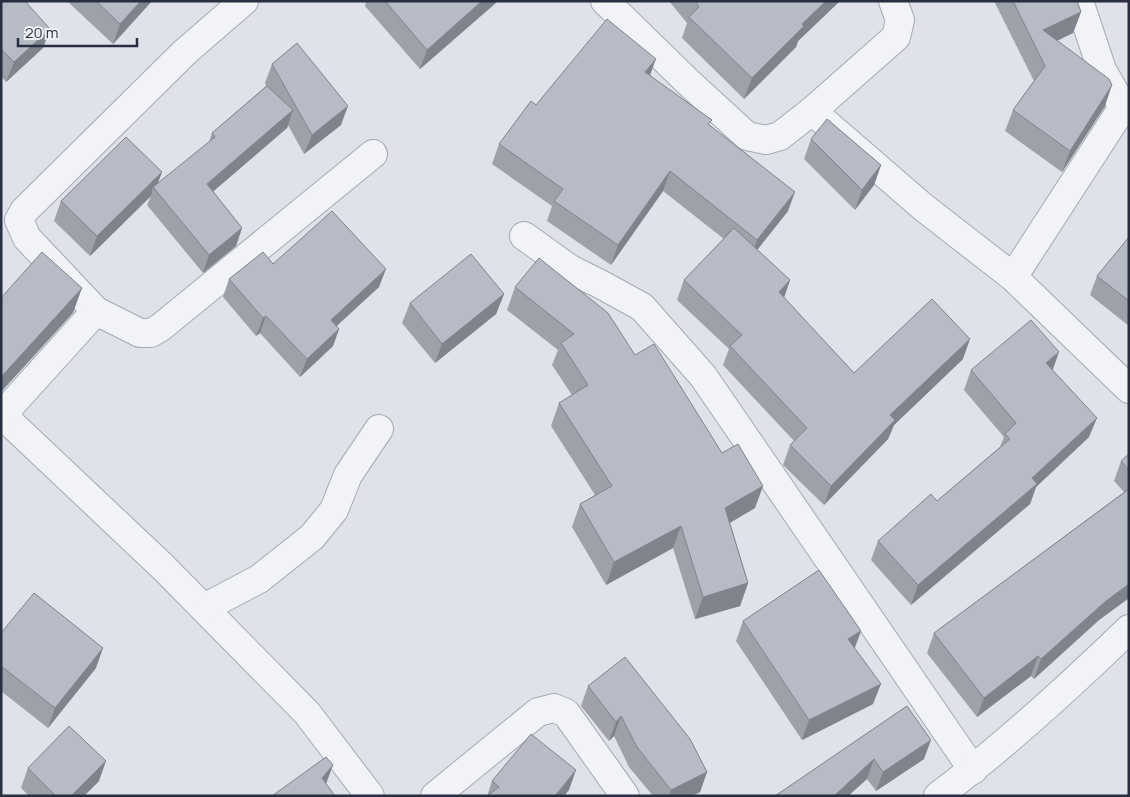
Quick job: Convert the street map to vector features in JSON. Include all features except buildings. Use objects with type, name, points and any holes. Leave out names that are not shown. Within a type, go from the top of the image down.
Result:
[{"type":"street","points":[[244,1],[185,52],[24,211],[19,220],[27,238],[96,311],[140,333],[151,333],[161,327],[373,154]]},
{"type":"street","points":[[605,1],[686,81],[747,136],[766,140],[780,136],[812,111],[896,38],[900,20],[893,1]]},
{"type":"street","points":[[1013,277],[1126,104],[1102,70],[1079,1]]},
{"type":"street","points":[[812,111],[923,207],[1013,277],[1129,389]]},
{"type":"street","points":[[524,236],[570,269],[642,307],[703,376],[973,770]]},
{"type":"street","points":[[96,311],[2,416],[163,567],[307,713],[370,796]]},
{"type":"street","points":[[204,608],[259,578],[312,537],[334,510],[348,475],[379,429]]},
{"type":"street","points":[[938,796],[973,770],[1074,682],[1129,629]]},
{"type":"street","points":[[435,796],[538,712],[554,708],[566,713],[625,796]]}]
